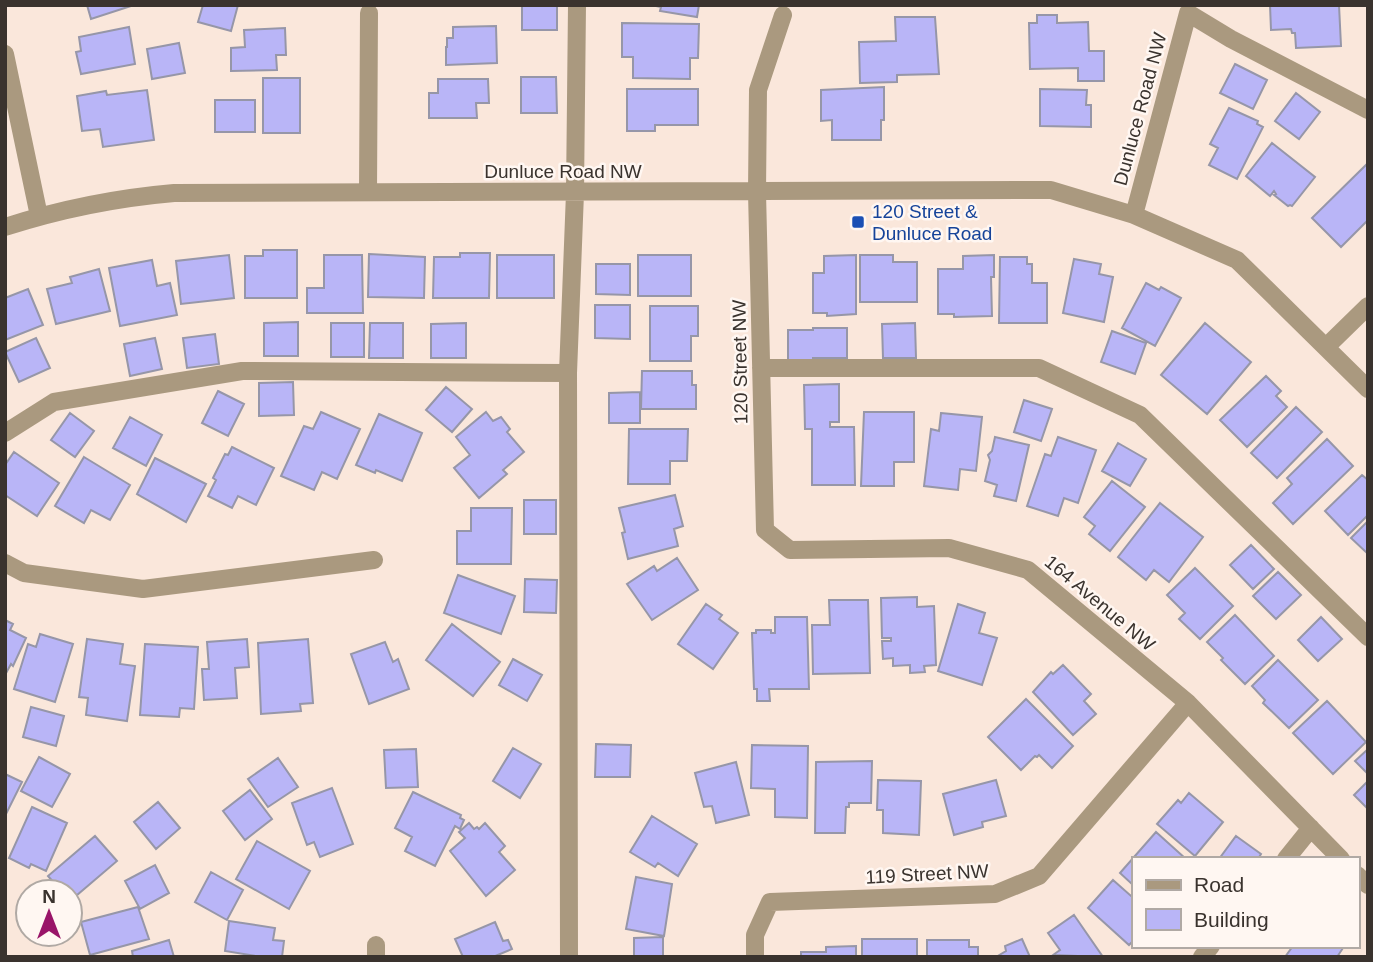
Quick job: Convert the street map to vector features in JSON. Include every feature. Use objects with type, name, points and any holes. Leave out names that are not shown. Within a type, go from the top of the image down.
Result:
[{"type":"street","points":[[569,957],[568,373],[575,193],[577,5]]},
{"type":"street","points":[[368,192],[369,13]]},
{"type":"street","name":"Dunluce Road NW","points":[[1133,215],[1188,13],[1231,39],[1368,110]]},
{"type":"street","points":[[757,192],[758,90],[783,15]]},
{"type":"street","points":[[5,54],[39,216]]},
{"type":"street","name":"Dunluce Road NW","points":[[5,227],[39,216],[127,197],[174,193],[1051,190],[1133,215],[1237,260],[1368,389]]},
{"type":"street","name":"120 Street NW","points":[[757,192],[765,530]]},
{"type":"street","points":[[1326,347],[1368,306]]},
{"type":"street","points":[[761,368],[1038,368],[1140,415],[1368,637]]},
{"type":"street","points":[[5,433],[54,402],[242,371],[568,373]]},
{"type":"street","name":"164 Avenue NW","points":[[765,530],[790,550],[949,548],[1028,570],[1188,703],[1339,857]]},
{"type":"street","points":[[5,562],[24,573],[143,589],[374,561]]},
{"type":"street","name":"119 Street NW","points":[[755,957],[755,935],[770,902],[995,894],[1039,876],[1188,703]]},
{"type":"street","points":[[1288,857],[1311,828]]},
{"type":"building","points":[[87,5],[134,5],[91,19]]},
{"type":"building","points":[[203,5],[238,5],[231,31],[198,22]]},
{"type":"building","points":[[522,5],[557,5],[557,30],[522,30]]},
{"type":"building","points":[[651,5],[699,5],[697,17],[660,11],[661,7]]},
{"type":"building","points":[[1270,5],[1339,5],[1341,46],[1296,48],[1295,33],[1292,33],[1291,29],[1271,30]]},
{"type":"building","points":[[1037,15],[1057,15],[1057,23],[1088,22],[1089,51],[1104,51],[1104,81],[1078,81],[1078,68],[1030,69],[1029,23],[1037,23]]},
{"type":"building","points":[[895,17],[935,17],[939,74],[897,75],[897,82],[860,83],[859,42],[896,41]]},
{"type":"building","points":[[622,23],[699,24],[698,58],[690,58],[690,79],[633,78],[633,57],[622,57]]},
{"type":"building","points":[[496,26],[497,63],[446,65],[447,38],[453,38],[453,27]]},
{"type":"building","points":[[129,27],[135,64],[81,74],[76,52],[81,51],[79,37]]},
{"type":"building","points":[[285,28],[286,55],[276,55],[277,70],[231,71],[231,48],[245,47],[244,30]]},
{"type":"building","points":[[179,43],[185,73],[152,79],[147,49]]},
{"type":"building","points":[[1235,64],[1267,80],[1253,109],[1220,93]]},
{"type":"building","points":[[521,77],[556,77],[557,113],[521,113]]},
{"type":"building","points":[[263,78],[300,78],[300,133],[263,133]]},
{"type":"building","points":[[438,79],[488,79],[489,103],[476,103],[477,118],[429,118],[429,93],[438,93]]},
{"type":"building","points":[[884,87],[881,140],[832,140],[832,120],[821,121],[821,90]]},
{"type":"building","points":[[627,89],[698,89],[698,125],[655,125],[655,131],[627,131]]},
{"type":"building","points":[[1040,89],[1087,90],[1086,105],[1091,105],[1091,127],[1040,126]]},
{"type":"building","points":[[147,90],[154,140],[103,147],[100,129],[82,131],[77,96],[106,91],[107,95]]},
{"type":"building","points":[[1296,93],[1320,112],[1299,139],[1275,121]]},
{"type":"building","points":[[215,100],[255,100],[255,132],[215,132]]},
{"type":"building","points":[[1229,108],[1258,121],[1257,124],[1263,127],[1237,179],[1209,165],[1218,148],[1210,144]]},
{"type":"building","points":[[1272,143],[1315,177],[1292,206],[1274,195],[1274,191],[1270,196],[1246,176]]},
{"type":"building","points":[[1368,163],[1368,220],[1341,247],[1312,218]]},
{"type":"building","points":[[263,250],[297,250],[297,298],[245,298],[245,256],[263,256]]},
{"type":"building","points":[[460,253],[490,253],[489,298],[433,298],[434,257],[460,257]]},
{"type":"building","points":[[369,254],[425,257],[424,298],[368,297]]},
{"type":"building","points":[[229,255],[234,298],[181,304],[176,261]]},
{"type":"building","points":[[324,255],[362,255],[363,313],[307,313],[307,288],[324,288]]},
{"type":"building","points":[[497,255],[554,255],[554,298],[497,298]]},
{"type":"building","points":[[638,255],[691,255],[691,296],[638,296]]},
{"type":"building","points":[[856,255],[856,314],[827,316],[827,313],[813,313],[813,273],[824,273],[824,256]]},
{"type":"building","points":[[860,255],[893,255],[893,262],[917,262],[917,302],[860,302]]},
{"type":"building","points":[[994,255],[994,277],[991,277],[992,316],[954,317],[954,314],[938,314],[938,269],[963,269],[963,256]]},
{"type":"building","points":[[1000,257],[1027,257],[1027,264],[1032,264],[1032,283],[1047,283],[1047,323],[999,323]]},
{"type":"building","points":[[1074,259],[1101,264],[1099,274],[1113,277],[1104,322],[1063,313]]},
{"type":"building","points":[[152,260],[157,286],[170,283],[177,315],[120,326],[109,268]]},
{"type":"building","points":[[596,264],[630,264],[630,295],[596,294]]},
{"type":"building","points":[[99,269],[110,311],[56,324],[47,289],[72,283],[70,277]]},
{"type":"building","points":[[1146,283],[1159,290],[1161,287],[1181,298],[1155,346],[1122,328]]},
{"type":"building","points":[[28,289],[43,325],[5,340],[5,298]]},
{"type":"building","points":[[595,305],[630,305],[630,339],[595,338]]},
{"type":"building","points":[[650,306],[698,306],[698,336],[691,336],[691,361],[650,361]]},
{"type":"building","points":[[298,322],[298,356],[264,356],[264,323]]},
{"type":"building","points":[[331,323],[364,323],[364,357],[331,357]]},
{"type":"building","points":[[370,323],[403,323],[403,358],[369,358]]},
{"type":"building","points":[[466,323],[466,358],[431,358],[431,324]]},
{"type":"building","points":[[915,323],[916,358],[883,358],[882,324]]},
{"type":"building","points":[[1205,323],[1251,362],[1207,414],[1161,375]]},
{"type":"building","points":[[847,328],[847,358],[813,358],[813,362],[788,362],[788,330]]},
{"type":"building","points":[[1112,331],[1146,343],[1135,374],[1101,362]]},
{"type":"building","points":[[215,334],[219,364],[187,368],[183,338]]},
{"type":"building","points":[[36,338],[50,368],[19,382],[5,352]]},
{"type":"building","points":[[155,338],[162,369],[130,376],[124,344]]},
{"type":"building","points":[[642,371],[692,371],[692,385],[696,385],[696,409],[641,409]]},
{"type":"building","points":[[1266,376],[1281,391],[1276,396],[1287,407],[1247,447],[1220,420]]},
{"type":"building","points":[[293,382],[294,415],[259,416],[259,383]]},
{"type":"building","points":[[839,384],[839,422],[830,422],[830,427],[854,427],[855,485],[812,485],[812,429],[805,429],[804,385]]},
{"type":"building","points":[[446,387],[472,409],[452,432],[426,410]]},
{"type":"building","points":[[218,391],[244,404],[228,436],[202,423]]},
{"type":"building","points":[[640,392],[640,423],[609,423],[609,393]]},
{"type":"building","points":[[1024,400],[1052,409],[1041,441],[1014,432]]},
{"type":"building","points":[[1296,407],[1322,432],[1277,478],[1251,453]]},
{"type":"building","points":[[321,412],[360,429],[337,479],[322,472],[314,490],[281,476],[304,426],[313,429]]},
{"type":"building","points":[[486,412],[493,421],[501,417],[510,429],[507,432],[524,452],[503,470],[507,474],[479,498],[454,468],[470,455],[456,437]]},
{"type":"building","points":[[864,412],[914,412],[914,462],[894,462],[894,486],[861,486]]},
{"type":"building","points":[[70,413],[94,431],[75,457],[51,440]]},
{"type":"building","points":[[941,413],[982,417],[976,471],[960,469],[958,490],[924,486],[931,429],[939,431]]},
{"type":"building","points":[[379,414],[422,433],[402,481],[356,465]]},
{"type":"building","points":[[130,417],[162,435],[146,466],[113,448]]},
{"type":"building","points":[[629,429],[688,429],[687,461],[670,461],[670,484],[628,484]]},
{"type":"building","points":[[995,437],[1029,445],[1016,501],[994,496],[997,485],[985,481],[990,460],[988,455],[992,451]]},
{"type":"building","points":[[1058,437],[1096,450],[1078,503],[1064,498],[1058,516],[1027,506],[1045,454],[1051,456]]},
{"type":"building","points":[[1327,439],[1353,466],[1293,524],[1273,503],[1292,484],[1287,478]]},
{"type":"building","points":[[1118,443],[1146,459],[1130,486],[1102,471]]},
{"type":"building","points":[[232,447],[274,468],[256,505],[238,496],[232,508],[208,496],[216,480],[213,478],[225,454],[228,455]]},
{"type":"building","points":[[14,452],[59,483],[37,516],[5,495],[5,465]]},
{"type":"building","points":[[84,457],[130,485],[110,520],[91,510],[84,523],[55,506]]},
{"type":"building","points":[[155,458],[206,484],[186,522],[137,494]]},
{"type":"building","points":[[1362,475],[1368,480],[1368,515],[1348,535],[1325,511]]},
{"type":"building","points":[[1112,481],[1145,507],[1110,551],[1089,534],[1095,526],[1084,517]]},
{"type":"building","points":[[675,495],[683,526],[674,529],[678,546],[628,559],[619,508]]},
{"type":"building","points":[[524,500],[556,500],[556,534],[524,534]]},
{"type":"building","points":[[1160,503],[1203,537],[1169,582],[1154,570],[1146,580],[1118,557]]},
{"type":"building","points":[[471,508],[512,508],[511,564],[457,564],[457,531],[471,531]]},
{"type":"building","points":[[1368,521],[1368,554],[1351,538]]},
{"type":"building","points":[[1251,545],[1274,569],[1253,589],[1230,565]]},
{"type":"building","points":[[677,558],[698,590],[652,620],[627,584],[654,566],[657,571]]},
{"type":"building","points":[[1195,568],[1233,606],[1200,639],[1179,619],[1185,613],[1167,595]]},
{"type":"building","points":[[1278,572],[1301,595],[1276,619],[1253,596]]},
{"type":"building","points":[[458,575],[515,596],[501,634],[444,613]]},
{"type":"building","points":[[525,579],[557,580],[556,613],[524,612]]},
{"type":"building","points":[[917,597],[917,607],[934,606],[936,665],[924,666],[925,672],[910,673],[910,665],[893,666],[893,658],[883,659],[882,641],[891,641],[891,638],[882,638],[881,598]]},
{"type":"building","points":[[829,600],[868,600],[870,673],[813,674],[812,625],[830,625]]},
{"type":"building","points":[[706,604],[722,615],[719,619],[738,633],[713,669],[678,644]]},
{"type":"building","points":[[958,604],[985,613],[979,633],[997,638],[982,685],[938,671]]},
{"type":"building","points":[[1235,615],[1274,656],[1245,684],[1207,642]]},
{"type":"building","points":[[775,617],[807,617],[809,689],[769,689],[770,701],[757,701],[757,689],[754,689],[752,633],[756,633],[756,630],[771,630],[771,633],[775,633]]},
{"type":"building","points":[[1321,617],[1342,639],[1318,661],[1298,640]]},
{"type":"building","points":[[5,620],[13,624],[10,630],[26,638],[13,666],[11,664],[5,675]]},
{"type":"building","points":[[452,624],[500,662],[473,696],[426,660]]},
{"type":"building","points":[[40,634],[73,644],[55,702],[14,689],[28,644],[36,647]]},
{"type":"building","points":[[87,639],[123,644],[120,664],[135,666],[127,721],[86,715],[88,698],[79,697]]},
{"type":"building","points":[[247,639],[249,667],[235,668],[237,698],[204,700],[202,669],[209,669],[207,642]]},
{"type":"building","points":[[308,639],[313,703],[300,704],[301,711],[261,714],[258,643]]},
{"type":"building","points":[[385,642],[393,662],[398,659],[409,689],[369,704],[351,654]]},
{"type":"building","points":[[145,644],[198,647],[194,709],[180,708],[179,717],[140,715]]},
{"type":"building","points":[[513,659],[542,675],[527,701],[499,685]]},
{"type":"building","points":[[1278,660],[1318,700],[1289,728],[1263,703],[1265,700],[1252,686]]},
{"type":"building","points":[[1063,665],[1091,694],[1084,701],[1096,714],[1073,735],[1033,692],[1051,672],[1053,674]]},
{"type":"building","points":[[1026,699],[1073,746],[1052,768],[1039,755],[1021,770],[988,737]]},
{"type":"building","points":[[1327,701],[1366,742],[1333,774],[1293,733]]},
{"type":"building","points":[[31,707],[64,716],[56,746],[23,737]]},
{"type":"building","points":[[596,744],[631,745],[630,777],[595,777]]},
{"type":"building","points":[[752,745],[808,746],[807,818],[775,817],[775,789],[751,788]]},
{"type":"building","points":[[513,748],[541,764],[520,798],[493,781]]},
{"type":"building","points":[[416,749],[418,787],[386,788],[384,750]]},
{"type":"building","points":[[1368,749],[1368,774],[1355,761]]},
{"type":"building","points":[[39,757],[70,774],[52,807],[21,791]]},
{"type":"building","points":[[278,758],[298,787],[268,807],[248,779]]},
{"type":"building","points":[[872,761],[871,803],[849,803],[849,807],[846,807],[845,833],[815,833],[816,762]]},
{"type":"building","points":[[736,762],[749,815],[716,823],[712,806],[704,807],[695,773]]},
{"type":"building","points":[[5,774],[22,782],[6,814],[5,814]]},
{"type":"building","points":[[878,780],[921,781],[919,835],[883,833],[883,810],[877,810]]},
{"type":"building","points":[[996,780],[1006,816],[982,822],[983,827],[954,835],[943,794]]},
{"type":"building","points":[[1368,781],[1368,809],[1354,795]]},
{"type":"building","points":[[332,788],[353,844],[320,857],[314,842],[307,845],[292,803]]},
{"type":"building","points":[[250,790],[272,819],[245,840],[223,811]]},
{"type":"building","points":[[413,792],[461,815],[460,818],[464,820],[460,829],[455,826],[435,866],[405,851],[412,837],[395,828]]},
{"type":"building","points":[[1189,793],[1223,822],[1195,856],[1157,824],[1178,800],[1181,803]]},
{"type":"building","points":[[158,802],[180,828],[156,849],[134,822]]},
{"type":"building","points":[[32,807],[67,823],[46,871],[31,864],[29,868],[9,858]]},
{"type":"building","points":[[652,816],[697,844],[678,876],[658,863],[655,867],[630,852]]},
{"type":"building","points":[[469,823],[474,829],[479,829],[485,823],[505,846],[499,852],[515,870],[486,896],[450,851],[465,838],[459,832]]},
{"type":"building","points":[[1156,832],[1184,857],[1134,857]]},
{"type":"building","points":[[95,836],[117,861],[84,889],[84,878],[48,876]]},
{"type":"building","points":[[1236,836],[1261,854],[1259,857],[1220,857]]},
{"type":"building","points":[[257,841],[310,871],[289,909],[236,879]]},
{"type":"building","points":[[1132,859],[1132,884],[1120,873]]},
{"type":"building","points":[[155,865],[169,893],[140,909],[125,881]]},
{"type":"building","points":[[211,872],[243,890],[227,920],[195,902]]},
{"type":"building","points":[[636,877],[672,884],[664,936],[626,929]]},
{"type":"building","points":[[1113,880],[1132,895],[1132,942],[1129,945],[1088,908]]},
{"type":"building","points":[[138,907],[149,939],[90,955],[84,921]]},
{"type":"building","points":[[1074,915],[1103,957],[1053,955],[1060,950],[1048,933]]},
{"type":"building","points":[[229,921],[275,928],[273,940],[284,941],[282,957],[225,951]]},
{"type":"building","points":[[495,922],[503,941],[508,940],[512,949],[493,957],[463,957],[455,939]]},
{"type":"building","points":[[663,937],[663,957],[634,957],[634,938]]},
{"type":"building","points":[[862,939],[917,939],[917,957],[862,957]]},
{"type":"building","points":[[1022,939],[1030,957],[996,957],[1006,951],[1005,946]]},
{"type":"building","points":[[169,940],[174,957],[133,957],[132,951]]},
{"type":"building","points":[[927,940],[969,940],[969,947],[978,947],[978,957],[927,957]]},
{"type":"building","points":[[856,946],[856,957],[801,957],[801,952],[826,952],[826,947]]},
{"type":"building","points":[[1292,948],[1343,948],[1337,957],[1285,957]]},
{"type":"place","name":"120 Street & Dunluce Road","points":[[858,222]]}]
